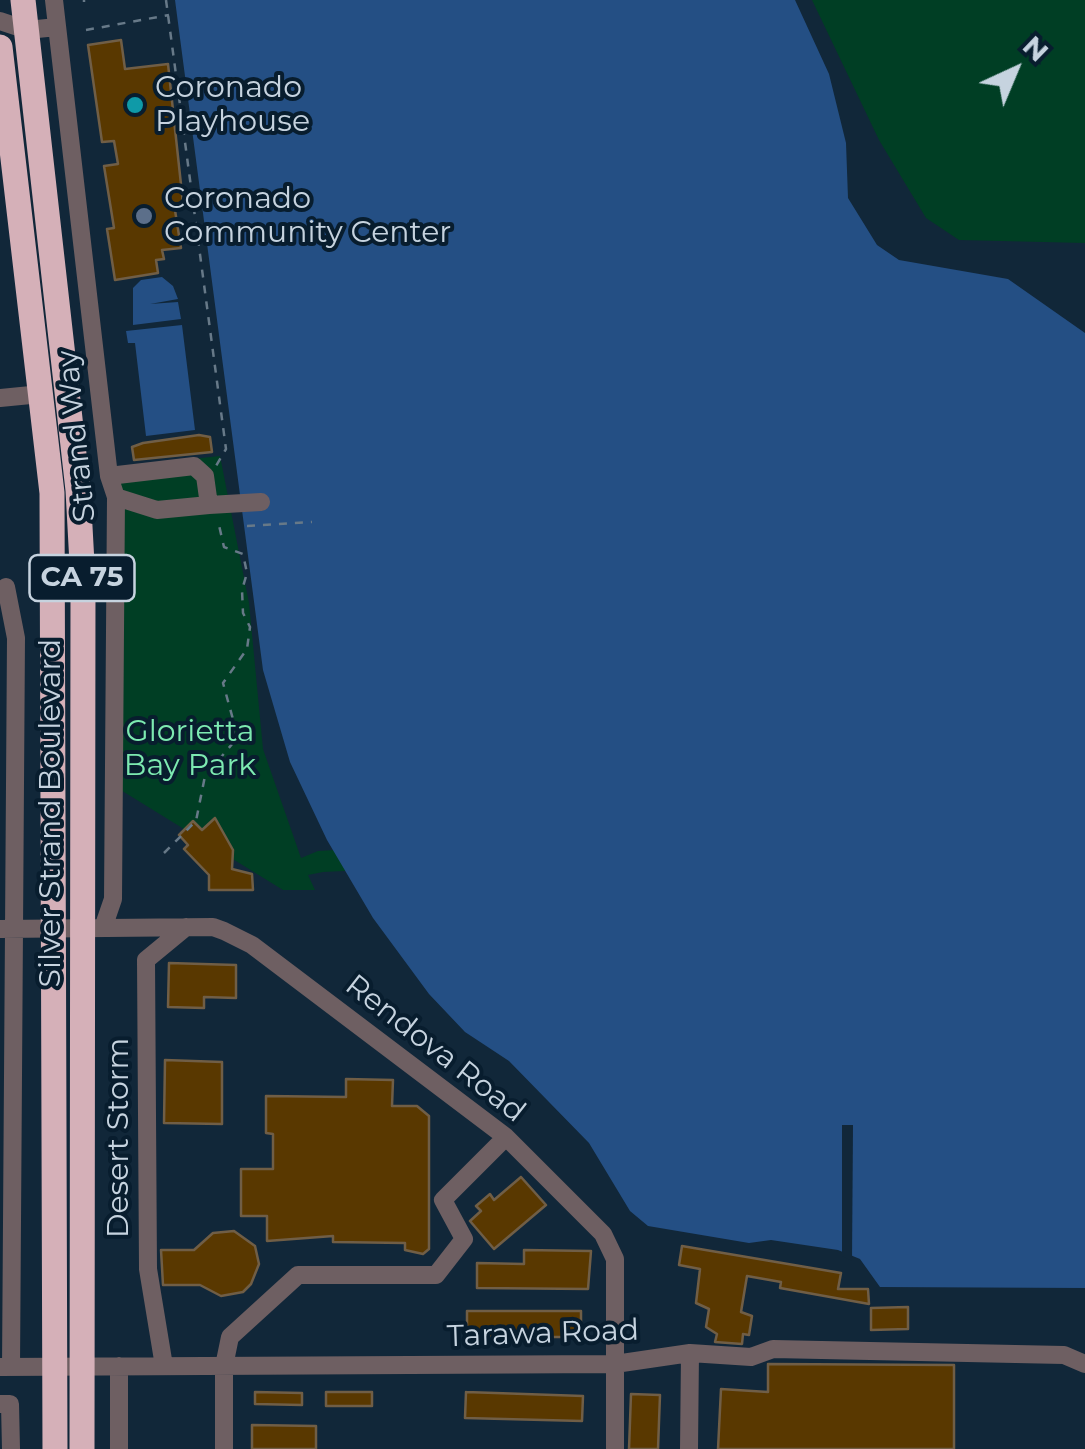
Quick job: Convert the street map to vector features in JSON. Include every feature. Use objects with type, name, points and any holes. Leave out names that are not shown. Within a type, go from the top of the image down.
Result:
[{"type":"highway","name":"Silver Strand Boulevard","points":[[23,0],[78,490],[94,928],[82,1449]]},
{"type":"highway","name":"Silver Strand Boulevard","points":[[0,47],[53,529],[54,1449]]},
{"type":"street","name":"Strand Way","points":[[54,0],[109,476],[116,497],[114,899],[94,928]]},
{"type":"street","points":[[0,21],[27,30],[57,27]]},
{"type":"street","points":[[0,47],[27,30]]},
{"type":"street","points":[[0,398],[40,394]]},
{"type":"street","points":[[109,476],[194,466],[204,476],[212,505]]},
{"type":"street","points":[[116,497],[158,510],[261,502]]},
{"type":"street","points":[[6,587],[6,1367]]},
{"type":"street","name":"Rendova Road","points":[[6,929],[213,926],[252,944],[506,1137],[603,1234],[616,1259],[615,1449]]},
{"type":"street","name":"Desert Storm","points":[[164,1366],[148,1270],[146,960],[186,927]]},
{"type":"street","points":[[224,1449],[224,1366],[230,1337],[298,1275],[436,1275],[464,1239],[443,1200],[506,1137]]},
{"type":"street","name":"Tarawa Road","points":[[6,1367],[615,1364],[690,1352],[751,1356],[773,1349],[1064,1355],[1085,1364]]},
{"type":"street","points":[[689,1449],[690,1352]]},
{"type":"street","points":[[118,1366],[119,1449]]},
{"type":"street","points":[[0,1404],[10,1404],[11,1449]]},
{"type":"path","points":[[166,0],[226,449],[218,465],[204,476]]},
{"type":"path","points":[[86,30],[171,15]]},
{"type":"path","points":[[164,853],[196,821],[205,776],[234,743],[234,723],[223,683],[247,650],[249,638],[242,590],[246,565],[242,554],[224,548],[212,505]]},
{"type":"path","points":[[247,526],[312,522]]},
{"type":"green space","points":[[812,0],[1085,0],[1085,243],[959,240],[926,218],[879,140]]},
{"type":"green space","name":"Glorietta Bay Park","points":[[220,456],[249,603],[263,749],[301,858],[318,851],[404,846],[405,868],[323,872],[308,875],[315,890],[283,890],[119,789],[115,467]]},
{"type":"water","points":[[175,0],[795,0],[829,74],[846,143],[848,198],[877,245],[899,260],[1008,279],[1085,333],[1085,1288],[880,1287],[860,1259],[838,1250],[771,1240],[749,1243],[648,1226],[630,1211],[589,1143],[509,1061],[465,1032],[429,994],[373,918],[327,840],[290,762],[263,670]]},
{"type":"water","points":[[162,277],[173,286],[178,299],[150,304],[178,302],[181,319],[133,325],[133,288],[141,280]]},
{"type":"water","points":[[182,325],[195,430],[146,436],[135,343],[128,343],[126,331]]},
{"type":"pier","points":[[842,1125],[853,1125],[852,1261],[842,1256]]},
{"type":"building","points":[[121,40],[125,69],[168,64],[183,203],[174,204],[181,248],[162,250],[164,259],[156,260],[158,273],[115,280],[107,229],[114,228],[104,166],[118,164],[114,141],[102,142],[88,45]]},
{"type":"building","points":[[199,435],[210,437],[212,452],[134,460],[132,447]]},
{"type":"building","points":[[215,818],[233,850],[232,869],[252,874],[253,890],[209,890],[209,875],[184,849],[188,845],[179,835],[193,821],[202,830]]},
{"type":"building","points":[[169,963],[236,965],[236,998],[204,997],[204,1008],[168,1007]]},
{"type":"building","points":[[165,1060],[222,1062],[222,1124],[164,1123]]},
{"type":"building","points":[[346,1079],[393,1080],[392,1106],[417,1106],[429,1116],[429,1249],[423,1254],[405,1250],[405,1243],[333,1242],[333,1236],[267,1241],[267,1216],[241,1216],[241,1169],[273,1169],[273,1134],[266,1133],[266,1096],[346,1097]]},
{"type":"building","points":[[521,1177],[546,1205],[494,1249],[470,1221],[481,1211],[476,1206],[490,1194],[494,1200]]},
{"type":"building","points":[[234,1231],[255,1246],[259,1264],[243,1292],[221,1296],[200,1285],[163,1285],[161,1250],[194,1250],[213,1233]]},
{"type":"building","points":[[682,1246],[841,1273],[838,1289],[868,1289],[869,1304],[780,1288],[781,1282],[747,1276],[741,1312],[752,1316],[749,1335],[743,1334],[742,1344],[715,1342],[717,1334],[706,1327],[709,1309],[696,1303],[700,1269],[679,1265]]},
{"type":"building","points":[[524,1250],[591,1251],[588,1289],[477,1288],[477,1263],[524,1264]]},
{"type":"building","points":[[908,1307],[908,1329],[871,1330],[871,1308]]},
{"type":"building","points":[[467,1311],[581,1311],[581,1337],[467,1337]]},
{"type":"building","points":[[768,1364],[954,1365],[954,1449],[718,1449],[721,1389],[768,1392]]},
{"type":"building","points":[[255,1392],[302,1393],[302,1405],[255,1404]]},
{"type":"building","points":[[326,1392],[372,1392],[372,1406],[326,1406]]},
{"type":"building","points":[[466,1392],[583,1396],[582,1421],[465,1418]]},
{"type":"building","points":[[631,1394],[660,1395],[658,1449],[629,1449]]},
{"type":"building","points":[[252,1425],[316,1426],[316,1449],[252,1449]]},
{"type":"place","name":"Coronado Playhouse","points":[[135,105]]},
{"type":"place","name":"Coronado Community Center","points":[[144,216]]}]
